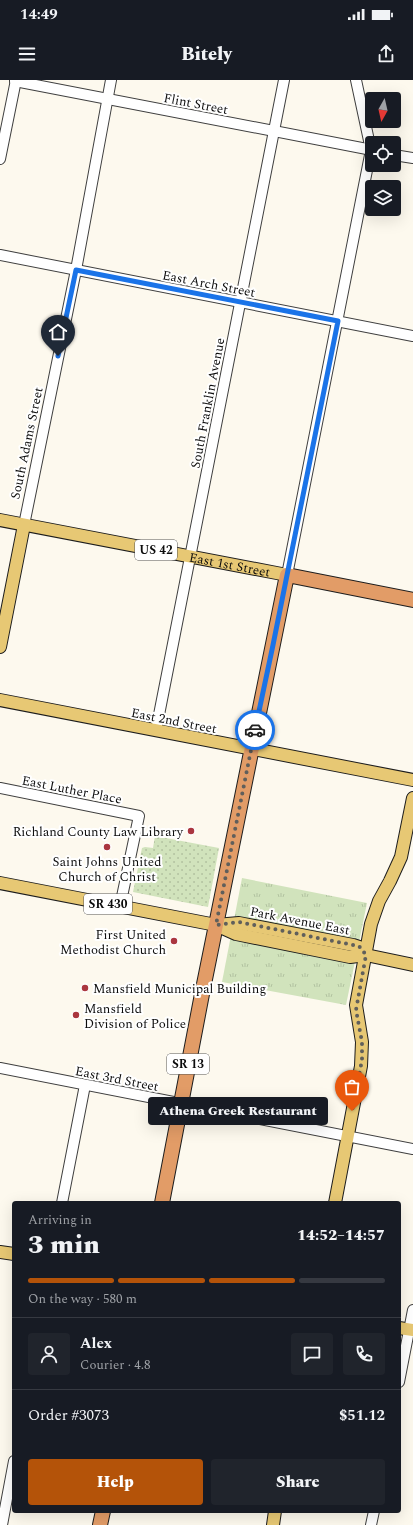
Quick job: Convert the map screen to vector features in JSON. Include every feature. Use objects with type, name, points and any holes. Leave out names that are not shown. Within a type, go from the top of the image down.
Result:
[{"type":"highway","name":"East 1st Street","points":[[287,575],[413,600]]},
{"type":"highway","name":"SR 13","points":[[162,1201],[251,749],[287,575]]},
{"type":"highway","points":[[100,1525],[103,1513]]},
{"type":"main road","name":"East 1st Street","points":[[0,520],[287,575]]},
{"type":"main road","name":"South Adams Street","points":[[0,647],[24,525]]},
{"type":"main road","name":"East 2nd Street","points":[[0,700],[413,780]]},
{"type":"main road","points":[[335,1201],[361,1066],[362,1042],[356,1005],[375,912],[403,850],[413,798]]},
{"type":"main road","name":"Park Avenue East","points":[[0,882],[216,925],[233,934],[251,938],[350,957],[366,955]]},
{"type":"main road","name":"SR 430","points":[[366,955],[413,965]]},
{"type":"main road","points":[[0,1252],[12,1254]]},
{"type":"main road","points":[[273,1525],[275,1513]]},
{"type":"street","name":"Flint Street","points":[[16,80],[365,149]]},
{"type":"street","points":[[0,159],[16,80]]},
{"type":"street","name":"South Adams Street","points":[[24,525],[76,270],[111,80]]},
{"type":"street","name":"South Franklin Avenue","points":[[156,730],[284,80]]},
{"type":"street","points":[[356,80],[369,136]]},
{"type":"street","points":[[401,156],[413,158]]},
{"type":"street","points":[[287,575],[368,172]]},
{"type":"street","name":"East Arch Street","points":[[0,255],[413,336]]},
{"type":"street","name":"East Luther Place","points":[[0,788],[138,816],[120,906]]},
{"type":"street","name":"East 3rd Street","points":[[0,1068],[413,1149]]},
{"type":"street","points":[[62,1201],[85,1085]]},
{"type":"street","points":[[401,1369],[407,1329],[413,1310]]},
{"type":"street","points":[[2,1525],[12,1472]]},
{"type":"street","points":[[371,1525],[374,1513]]},
{"type":"green space","points":[[155,836],[219,848],[208,907],[133,892],[142,848],[153,848]]},
{"type":"green space","points":[[242,878],[367,903],[346,1005],[222,982]]},
{"type":"way so far","points":[[255,730],[216,925],[239,922],[359,946],[366,955],[356,1005],[362,1042],[362,1060],[352,1111]]},
{"type":"place","name":"Richland County Law Library","points":[[191,831]]},
{"type":"place","name":"Saint Johns United Church of Christ","points":[[107,847]]},
{"type":"place","name":"First United Methodist Church","points":[[174,941]]},
{"type":"place","name":"Mansfield Municipal Building","points":[[85,988]]},
{"type":"place","name":"Mansfield Division of Police","points":[[76,1015]]},
{"type":"place","name":"Athena Greek Restaurant","points":[[352,1111]]},
{"type":"route","points":[[58,356],[76,270],[338,321],[255,730]]}]
